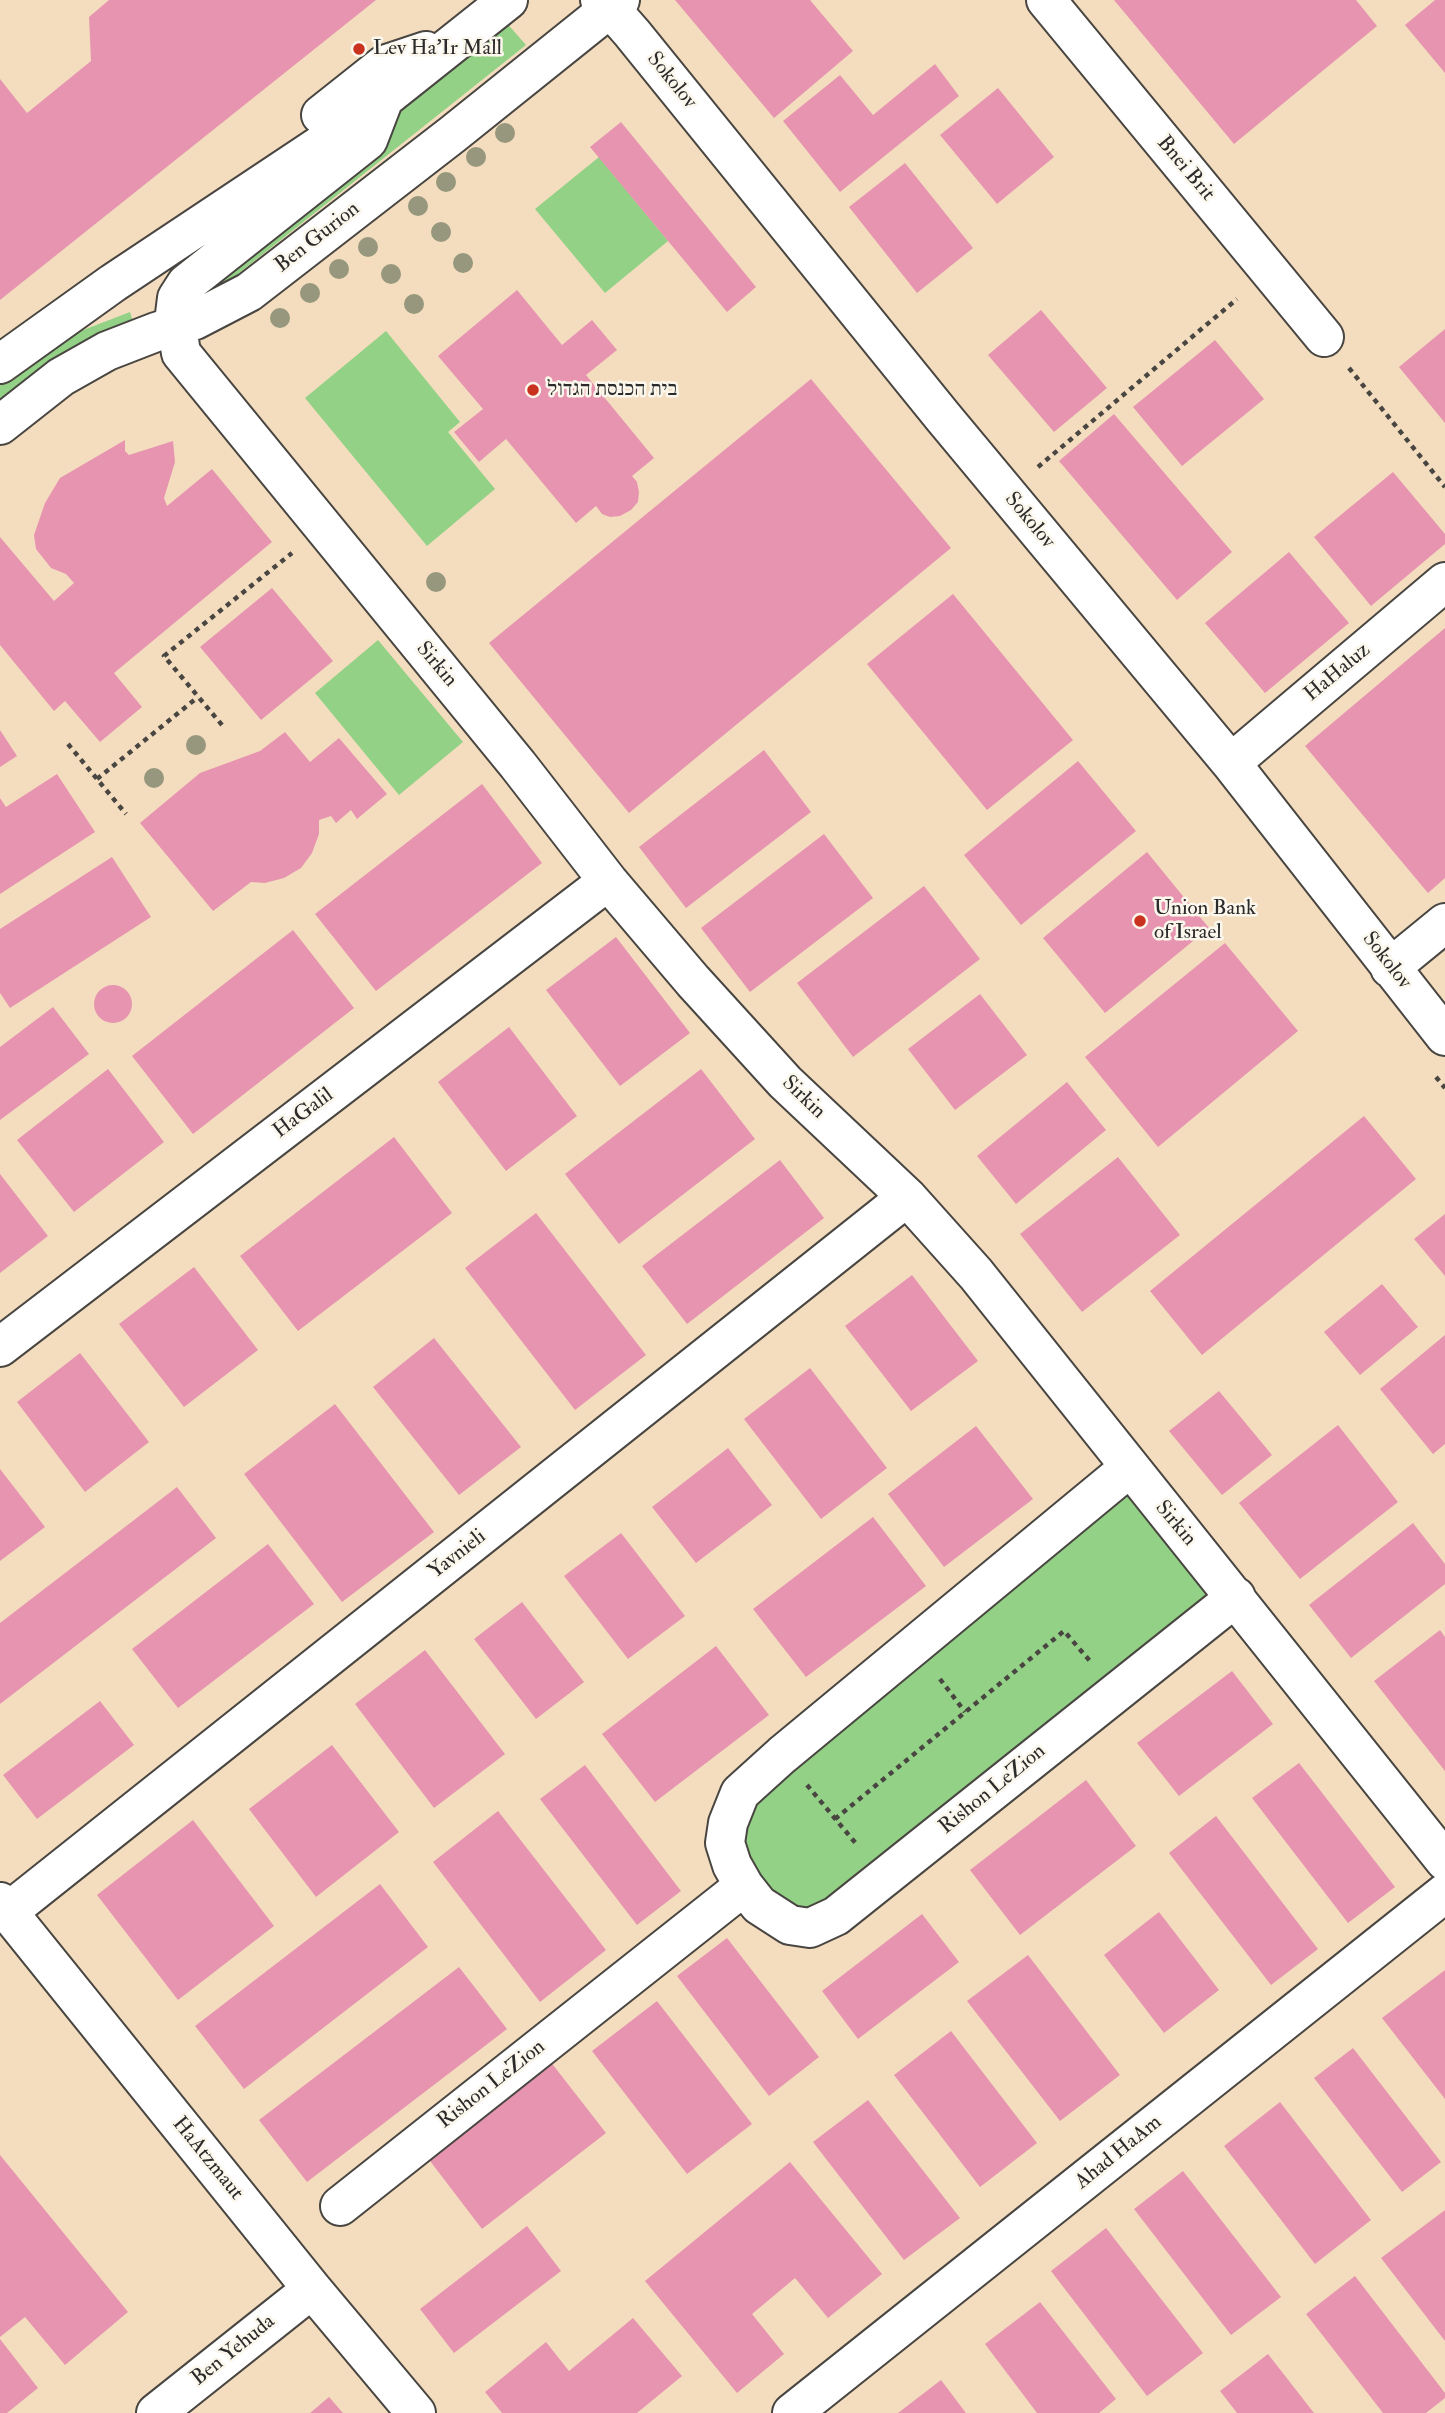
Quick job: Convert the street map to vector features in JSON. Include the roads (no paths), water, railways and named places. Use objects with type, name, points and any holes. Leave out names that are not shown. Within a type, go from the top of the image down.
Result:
[{"type":"street","points":[[0,364],[113,283],[352,124],[508,0]]},
{"type":"street","name":"Bnei Brit","points":[[1046,0],[1324,337]]},
{"type":"street","name":"Ben Gurion","points":[[0,425],[61,377],[107,351],[212,312],[249,292],[453,134],[609,2]]},
{"type":"street","name":"Sokolov","points":[[609,2],[943,417],[1231,763],[1445,1036]]},
{"type":"street","points":[[211,218],[264,160],[384,65],[458,40]]},
{"type":"street","points":[[176,325],[177,298],[186,284],[368,140],[383,101]]},
{"type":"street","name":"Sirkin","points":[[176,325],[181,353],[519,765],[608,881],[693,981],[785,1082],[907,1198],[976,1274],[1445,1861]]},
{"type":"street","name":"HaHaluz","points":[[1231,763],[1445,582]]},
{"type":"street","name":"HaGalil","points":[[0,1347],[608,881]]},
{"type":"street","points":[[1390,968],[1445,923]]},
{"type":"street","name":"Yavnieli","points":[[4,1907],[907,1198]]},
{"type":"street","name":"Rishon LeZion","points":[[1129,1468],[782,1755],[740,1793],[725,1843],[732,1865],[759,1905],[790,1925],[810,1928],[836,1916],[1236,1597]]},
{"type":"street","name":"Rishon LeZion","points":[[340,2206],[744,1886]]},
{"type":"street","name":"Ahad HaAm","points":[[792,2413],[1445,1893]]},
{"type":"street","name":"HaAtzmaut","points":[[4,1907],[312,2289],[416,2413]]},
{"type":"street","name":"Ben Yehuda","points":[[156,2413],[312,2289]]},
{"type":"place","name":"Lev Ha'Ir Mall","points":[[359,49]]},
{"type":"place","name":"בית הכנסת הגדול","points":[[533,390]]},
{"type":"place","name":"Union Bank of Israel","points":[[1140,921]]}]
